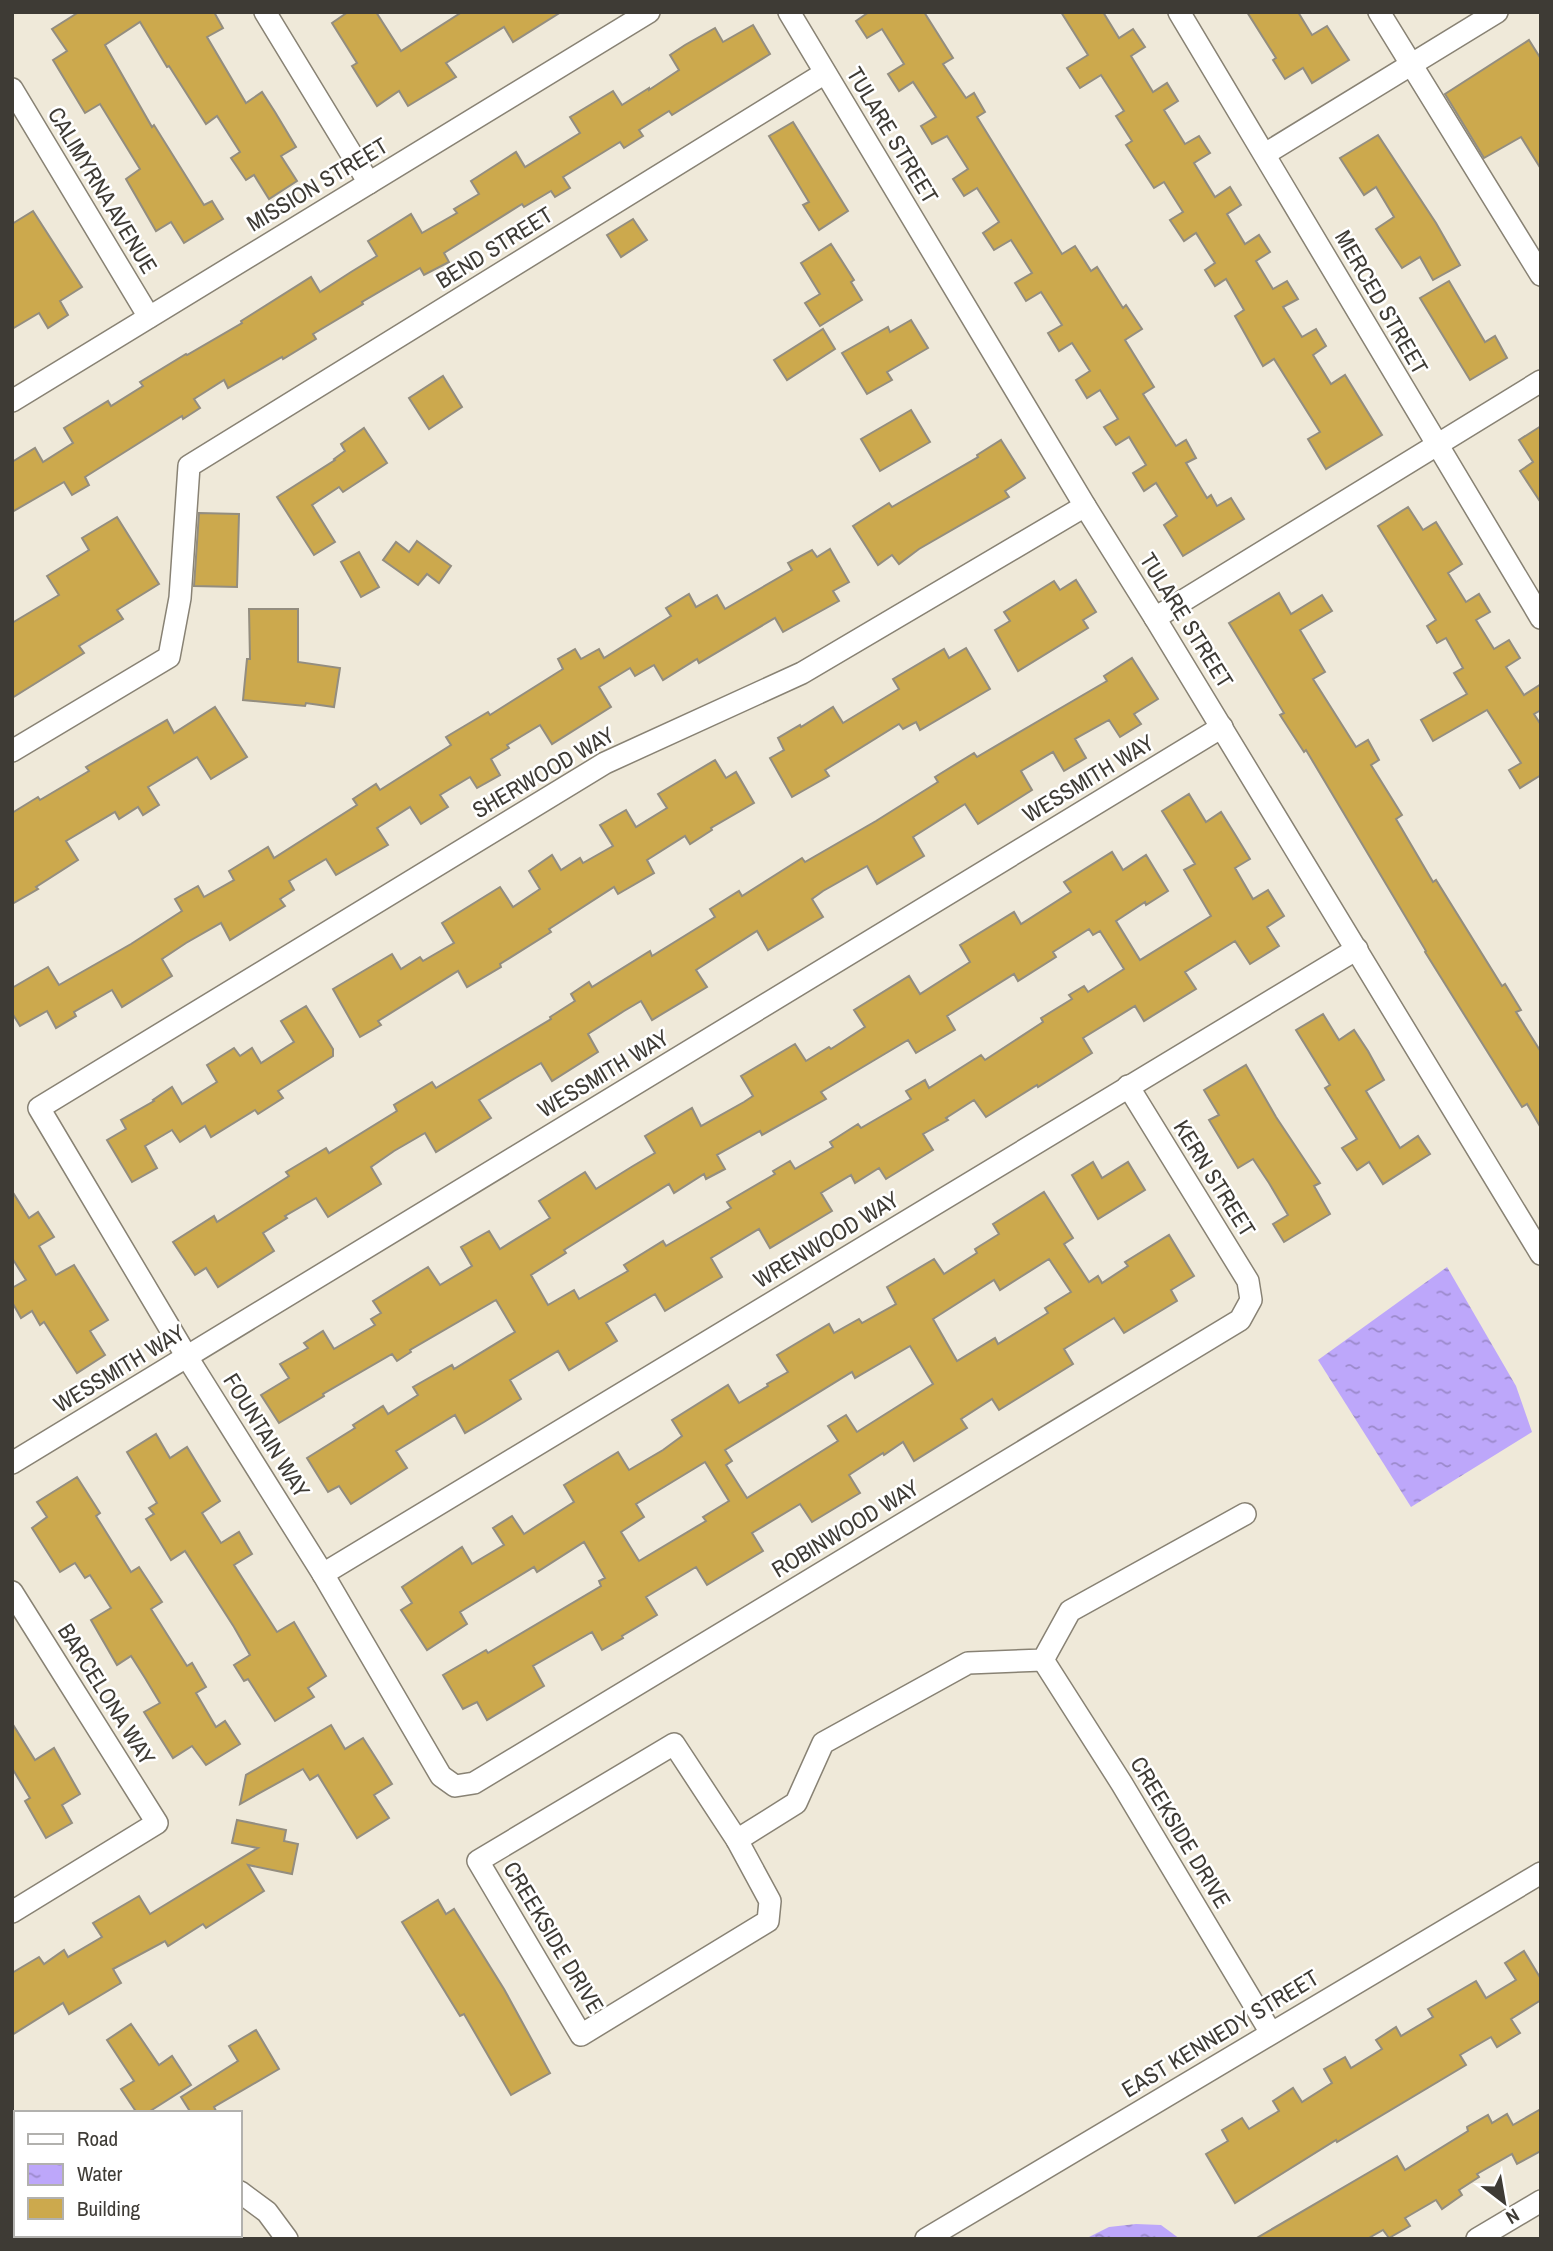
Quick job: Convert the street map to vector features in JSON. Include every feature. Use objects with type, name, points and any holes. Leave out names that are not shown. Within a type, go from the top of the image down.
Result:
[{"type":"street","points":[[265,12],[369,183]]},
{"type":"street","name":"MISSION STREET","points":[[12,401],[649,12]]},
{"type":"street","name":"TULARE STREET","points":[[789,12],[1085,506],[1156,618],[1541,1254]]},
{"type":"street","name":"MERCED STREET","points":[[1179,12],[1541,618]]},
{"type":"street","points":[[1379,12],[1541,275]]},
{"type":"street","points":[[1265,154],[1497,12]]},
{"type":"street","name":"BEND STREET","points":[[12,751],[169,657],[180,598],[189,466],[825,73]]},
{"type":"street","name":"CALIMYRNA AVENUE","points":[[12,89],[149,317]]},
{"type":"street","points":[[1156,618],[1541,381]]},
{"type":"street","name":"SHERWOOD WAY","points":[[39,1108],[605,763],[802,673],[1085,506]]},
{"type":"street","name":"WESSMITH WAY","points":[[12,1463],[1222,727]]},
{"type":"street","name":"WRENWOOD WAY","points":[[323,1574],[1357,949]]},
{"type":"street","name":"KERN STREET","points":[[1128,1086],[1248,1281],[1251,1300]]},
{"type":"street","name":"FOUNTAIN WAY","points":[[39,1108],[187,1357],[323,1574],[441,1776],[455,1786]]},
{"type":"street","name":"ROBINWOOD WAY","points":[[455,1786],[474,1783],[1240,1320],[1251,1300]]},
{"type":"street","points":[[737,1840],[796,1803],[823,1743],[968,1663],[1043,1660],[1070,1611],[1245,1514]]},
{"type":"street","name":"BARCELONA WAY","points":[[12,1592],[157,1823],[12,1912]]},
{"type":"street","name":"CREEKSIDE DRIVE","points":[[1043,1660],[1122,1784],[1271,2033]]},
{"type":"street","name":"CREEKSIDE DRIVE","points":[[674,1744],[737,1840],[770,1901],[768,1921],[580,2035],[478,1861],[674,1744]]},
{"type":"street","name":"EAST KENNEDY STREET","points":[[926,2239],[1541,1873]]},
{"type":"street","points":[[242,2193],[267,2212],[287,2239]]},
{"type":"street","points":[[1477,2239],[1541,2201]]},
{"type":"water","points":[[1447,1267],[1516,1386],[1532,1432],[1411,1507],[1318,1360]]},
{"type":"water","points":[[1161,2225],[1180,2239],[1085,2239],[1109,2227]]},
{"type":"building","points":[[79,12],[214,12],[223,28],[207,37],[246,103],[262,92],[275,112],[296,147],[281,156],[297,181],[269,199],[254,175],[246,180],[231,158],[240,152],[217,116],[206,124],[140,22],[105,45],[152,127],[154,125],[204,205],[212,201],[223,219],[184,243],[171,222],[156,231],[126,179],[140,169],[100,104],[85,113],[53,60],[67,51],[52,29]]},
{"type":"building","points":[[348,12],[376,12],[401,51],[462,12],[561,12],[513,42],[504,27],[446,63],[456,77],[408,106],[399,91],[377,106],[352,66],[357,63],[332,23]]},
{"type":"building","points":[[869,12],[924,12],[953,58],[943,64],[966,98],[974,93],[985,112],[977,117],[1062,254],[1075,246],[1091,271],[1097,267],[1123,308],[1126,305],[1142,329],[1125,340],[1154,387],[1143,394],[1176,446],[1186,440],[1196,458],[1186,463],[1207,498],[1211,495],[1217,506],[1231,498],[1244,519],[1183,556],[1164,525],[1177,516],[1156,483],[1144,491],[1133,473],[1146,465],[1129,437],[1116,445],[1104,427],[1118,419],[1100,390],[1087,398],[1076,380],[1090,371],[1072,343],[1059,351],[1048,333],[1062,325],[1041,292],[1026,301],[1015,283],[1032,273],[1011,240],[994,250],[983,233],[999,222],[977,188],[964,196],[953,179],[968,169],[947,136],[932,144],[921,126],[936,117],[913,82],[899,91],[888,74],[904,64],[882,29],[867,38],[856,21]]},
{"type":"building","points":[[1061,12],[1103,12],[1119,38],[1133,29],[1145,47],[1131,56],[1153,92],[1167,83],[1178,101],[1164,110],[1185,144],[1199,136],[1210,153],[1194,163],[1215,197],[1230,187],[1241,205],[1227,214],[1245,244],[1259,235],[1270,252],[1256,261],[1273,289],[1287,281],[1298,299],[1283,307],[1302,337],[1316,329],[1326,346],[1313,355],[1331,384],[1345,375],[1382,435],[1326,469],[1308,439],[1320,432],[1274,359],[1263,366],[1235,316],[1244,310],[1226,279],[1215,286],[1205,270],[1215,263],[1196,233],[1184,241],[1170,220],[1183,212],[1164,182],[1154,188],[1126,145],[1132,141],[1116,116],[1124,111],[1101,75],[1080,88],[1067,68],[1088,55]]},
{"type":"building","points":[[1247,12],[1298,12],[1312,35],[1327,26],[1349,60],[1312,83],[1303,68],[1285,79],[1273,60],[1276,58]]},
{"type":"building","points":[[753,25],[770,54],[672,115],[669,111],[639,130],[643,136],[624,148],[620,142],[563,177],[570,188],[555,197],[551,191],[524,207],[522,204],[444,253],[449,262],[424,275],[420,268],[313,334],[316,339],[283,359],[282,357],[228,388],[224,380],[194,399],[200,408],[183,419],[182,416],[85,477],[89,485],[72,495],[64,482],[12,512],[12,462],[35,448],[43,462],[73,443],[64,428],[108,401],[111,406],[143,386],[140,382],[242,323],[241,321],[311,277],[320,292],[377,256],[368,241],[411,214],[422,233],[457,213],[454,209],[479,194],[471,181],[516,152],[525,167],[580,133],[570,117],[613,91],[622,105],[649,90],[679,70],[670,55],[685,45],[715,28],[723,42]]},
{"type":"building","points":[[1529,40],[1541,59],[1541,169],[1521,137],[1484,158],[1445,94]]},
{"type":"building","points":[[793,122],[848,211],[819,230],[803,205],[809,202],[769,136]]},
{"type":"building","points":[[1378,135],[1436,223],[1460,265],[1433,280],[1420,257],[1402,268],[1376,229],[1394,217],[1376,187],[1364,195],[1340,158]]},
{"type":"building","points":[[33,211],[82,287],[60,301],[68,315],[48,328],[39,313],[12,329],[12,224]]},
{"type":"building","points":[[633,219],[647,240],[621,257],[607,235]]},
{"type":"building","points":[[831,244],[854,280],[851,282],[862,300],[820,326],[805,303],[820,294],[801,263]]},
{"type":"building","points":[[1449,281],[1485,342],[1495,336],[1507,358],[1470,380],[1420,298]]},
{"type":"building","points":[[911,320],[928,348],[887,372],[892,380],[867,394],[842,353],[888,327],[890,332]]},
{"type":"building","points":[[823,329],[835,349],[787,380],[774,360]]},
{"type":"building","points":[[443,376],[462,407],[429,429],[409,398]]},
{"type":"building","points":[[911,410],[930,442],[880,471],[861,439]]},
{"type":"building","points":[[1541,426],[1541,503],[1520,471],[1533,462],[1519,440]]},
{"type":"building","points":[[364,428],[387,463],[343,492],[339,487],[312,505],[335,542],[314,555],[277,497],[335,460],[345,451],[341,444]]},
{"type":"building","points":[[1001,440],[1025,478],[1005,491],[1009,497],[919,549],[899,564],[892,555],[878,565],[853,526],[889,503],[892,507],[978,457],[977,455]]},
{"type":"building","points":[[1408,507],[1423,530],[1436,522],[1462,564],[1448,573],[1466,602],[1479,594],[1490,612],[1476,620],[1494,649],[1509,640],[1520,658],[1506,667],[1524,695],[1541,684],[1541,710],[1534,714],[1541,725],[1541,775],[1520,788],[1509,770],[1521,763],[1487,710],[1433,741],[1421,720],[1467,694],[1454,673],[1463,668],[1446,638],[1437,643],[1427,626],[1436,620],[1378,526]]},
{"type":"building","points":[[199,513],[239,514],[237,587],[194,586]]},
{"type":"building","points":[[117,517],[159,584],[117,610],[123,619],[79,646],[84,653],[12,698],[12,623],[59,595],[47,576],[89,550],[82,538]]},
{"type":"building","points":[[417,541],[451,566],[439,583],[427,574],[418,585],[383,560],[396,542],[409,552]]},
{"type":"building","points":[[830,549],[849,582],[833,591],[839,601],[783,632],[775,618],[699,663],[697,659],[663,680],[654,665],[635,676],[630,668],[599,687],[611,707],[552,744],[540,725],[507,745],[509,748],[491,759],[500,775],[477,788],[470,777],[440,795],[448,807],[421,824],[410,807],[377,828],[388,845],[336,875],[326,859],[289,881],[294,890],[280,899],[285,906],[230,940],[221,923],[186,943],[162,959],[172,976],[122,1007],[112,990],[74,1012],[76,1016],[56,1028],[47,1011],[20,1026],[12,1013],[12,988],[48,967],[59,985],[182,911],[175,899],[198,886],[204,897],[234,880],[229,871],[268,847],[274,858],[357,805],[353,799],[376,784],[380,790],[451,745],[446,737],[488,712],[490,715],[563,669],[558,659],[575,649],[581,659],[599,649],[604,658],[671,616],[666,608],[689,594],[696,607],[717,595],[725,609],[792,570],[788,563],[812,550],[817,557]]},
{"type":"building","points":[[359,552],[379,587],[361,597],[341,562]]},
{"type":"building","points":[[1076,580],[1096,612],[1083,620],[1088,628],[1018,671],[995,630],[1010,621],[1004,612],[1054,581],[1060,590]]},
{"type":"building","points":[[1279,593],[1291,614],[1322,595],[1332,611],[1300,630],[1325,672],[1313,679],[1356,747],[1368,740],[1379,760],[1371,765],[1402,815],[1396,819],[1433,882],[1436,880],[1502,986],[1505,984],[1521,1010],[1516,1012],[1541,1052],[1541,1128],[1527,1104],[1522,1107],[1425,952],[1306,750],[1304,752],[1280,715],[1284,713],[1229,623]]},
{"type":"building","points":[[249,609],[298,609],[298,662],[340,668],[334,707],[243,700],[247,659],[250,659]]},
{"type":"building","points":[[966,648],[990,689],[920,730],[916,722],[903,729],[899,724],[825,770],[829,776],[792,797],[770,758],[784,750],[778,738],[833,707],[843,723],[899,689],[893,679],[944,649],[949,658]]},
{"type":"building","points":[[1132,658],[1158,699],[1134,714],[1141,724],[1120,737],[1109,720],[1075,739],[1086,758],[1064,771],[1053,752],[1021,771],[1032,790],[978,824],[965,804],[913,837],[924,856],[877,884],[867,866],[823,891],[812,899],[823,917],[768,950],[757,931],[696,970],[707,987],[652,1020],[641,1001],[624,1011],[588,1034],[598,1052],[552,1081],[541,1063],[479,1100],[491,1118],[436,1152],[425,1133],[394,1151],[371,1167],[381,1184],[328,1217],[316,1198],[285,1216],[287,1218],[263,1233],[274,1251],[218,1287],[206,1268],[195,1275],[173,1242],[214,1216],[217,1222],[289,1176],[286,1172],[326,1148],[329,1153],[397,1111],[394,1105],[432,1082],[436,1088],[551,1019],[550,1017],[575,1001],[571,994],[589,982],[592,987],[650,951],[652,956],[715,917],[710,909],[739,891],[742,896],[802,858],[805,862],[938,782],[935,777],[974,753],[977,757],[1107,681],[1104,676]]},
{"type":"building","points":[[215,707],[247,757],[211,779],[197,757],[148,787],[159,805],[143,815],[138,807],[119,819],[115,812],[66,841],[78,860],[12,904],[12,813],[89,771],[86,767],[167,720],[174,733]]},
{"type":"building","points":[[715,760],[726,778],[736,772],[754,803],[711,828],[712,830],[690,844],[685,836],[647,860],[654,873],[618,894],[614,887],[549,929],[551,932],[500,964],[501,967],[467,987],[458,971],[378,1021],[381,1025],[360,1037],[333,989],[392,954],[401,969],[420,957],[423,961],[454,943],[442,923],[500,887],[513,907],[540,889],[529,871],[552,855],[561,870],[580,858],[583,863],[613,846],[600,825],[626,810],[636,827],[667,808],[658,794]]},
{"type":"building","points":[[1189,794],[1206,822],[1221,812],[1250,859],[1235,868],[1253,899],[1268,890],[1284,916],[1267,927],[1279,946],[1250,964],[1235,941],[1185,972],[1196,989],[1144,1021],[1135,1006],[1083,1038],[1092,1053],[1038,1087],[1037,1085],[986,1117],[974,1100],[946,1118],[948,1120],[923,1134],[933,1150],[886,1179],[879,1168],[855,1183],[851,1175],[821,1193],[832,1211],[770,1248],[759,1229],[711,1258],[722,1277],[665,1311],[655,1294],[606,1323],[617,1341],[569,1370],[558,1351],[510,1380],[521,1399],[465,1433],[455,1415],[396,1451],[407,1468],[351,1504],[339,1486],[328,1492],[307,1458],[355,1428],[353,1425],[383,1406],[388,1414],[418,1395],[413,1387],[452,1365],[454,1369],[515,1332],[496,1300],[410,1350],[411,1352],[397,1361],[392,1354],[279,1423],[261,1395],[289,1378],[280,1364],[308,1348],[304,1343],[323,1331],[334,1349],[375,1325],[371,1319],[381,1313],[373,1301],[428,1267],[440,1285],[472,1266],[461,1247],[489,1231],[500,1249],[550,1218],[539,1201],[585,1172],[596,1189],[655,1153],[645,1136],[692,1108],[701,1126],[744,1102],[753,1096],[741,1076],[795,1044],[806,1061],[829,1047],[831,1049],[865,1027],[854,1010],[909,976],[920,994],[970,962],[960,945],[1014,912],[1021,924],[1071,892],[1064,882],[1112,852],[1123,870],[1146,855],[1168,891],[1116,921],[1140,960],[1211,916],[1184,870],[1195,864],[1162,811]],"holes":[[[1089,929],[1093,935],[1100,931],[1124,969],[1088,992],[1084,986],[1069,995],[1072,999],[1041,1018],[1043,1022],[985,1060],[981,1055],[929,1088],[925,1080],[906,1091],[911,1099],[861,1128],[858,1124],[830,1142],[833,1147],[795,1169],[790,1161],[773,1171],[775,1174],[727,1202],[731,1208],[666,1246],[663,1241],[624,1265],[628,1271],[579,1299],[574,1290],[548,1305],[531,1275],[566,1253],[564,1250],[669,1184],[674,1193],[704,1174],[706,1179],[725,1169],[717,1155],[760,1131],[762,1135],[826,1099],[821,1092],[908,1040],[916,1053],[955,1030],[947,1016],[1014,974],[1018,981],[1056,957],[1053,952]]]},
{"type":"building","points":[[306,1006],[333,1049],[333,1056],[278,1091],[283,1098],[258,1114],[255,1110],[211,1137],[205,1126],[180,1142],[172,1130],[145,1146],[157,1168],[132,1182],[107,1140],[126,1129],[121,1120],[172,1087],[182,1104],[217,1082],[207,1065],[234,1048],[240,1056],[252,1048],[261,1063],[294,1042],[281,1021]]},
{"type":"building","points":[[1323,1014],[1339,1040],[1354,1030],[1368,1051],[1384,1080],[1366,1091],[1400,1148],[1418,1136],[1430,1154],[1383,1184],[1369,1162],[1357,1170],[1342,1148],[1357,1139],[1325,1088],[1330,1085],[1296,1030]]},
{"type":"building","points":[[1246,1065],[1276,1117],[1320,1183],[1314,1186],[1330,1214],[1284,1242],[1273,1224],[1288,1215],[1269,1183],[1253,1159],[1238,1168],[1209,1120],[1219,1115],[1204,1090]]},
{"type":"building","points":[[1093,1162],[1102,1178],[1128,1162],[1145,1190],[1098,1219],[1072,1175]]},
{"type":"building","points":[[12,1191],[29,1218],[38,1212],[54,1237],[39,1246],[56,1275],[74,1265],[108,1320],[90,1331],[105,1355],[77,1373],[44,1322],[40,1325],[32,1311],[21,1318],[12,1302],[12,1288],[26,1280],[12,1258]]},
{"type":"building","points":[[1044,1192],[1073,1238],[1064,1244],[1089,1282],[1098,1276],[1102,1283],[1128,1266],[1125,1262],[1169,1235],[1194,1276],[1171,1290],[1177,1301],[1124,1333],[1114,1318],[1064,1349],[1073,1364],[999,1410],[992,1399],[961,1419],[967,1428],[914,1461],[903,1442],[884,1455],[883,1453],[849,1475],[860,1493],[812,1522],[800,1504],[752,1533],[763,1551],[707,1585],[696,1567],[646,1597],[657,1615],[622,1636],[623,1638],[602,1650],[592,1632],[533,1666],[544,1686],[487,1720],[477,1702],[463,1709],[443,1675],[486,1650],[488,1653],[601,1586],[599,1581],[605,1578],[584,1542],[537,1572],[534,1567],[460,1612],[467,1624],[427,1650],[401,1610],[412,1603],[402,1587],[462,1547],[472,1564],[504,1545],[493,1528],[512,1516],[524,1534],[574,1502],[564,1485],[618,1452],[629,1470],[663,1450],[682,1436],[672,1420],[728,1385],[739,1403],[768,1386],[767,1384],[788,1372],[777,1355],[829,1324],[834,1333],[859,1319],[862,1323],[896,1304],[887,1287],[934,1259],[944,1274],[977,1253],[975,1249],[999,1234],[993,1224]],"holes":[[[1049,1259],[1071,1292],[1045,1308],[1048,1313],[998,1344],[995,1338],[957,1361],[933,1319],[994,1280],[1000,1290]],[[910,1346],[933,1384],[857,1432],[846,1415],[828,1426],[838,1441],[747,1498],[726,1465],[732,1461],[725,1450],[852,1372],[855,1378]],[[705,1462],[729,1501],[703,1517],[706,1521],[639,1561],[621,1532],[644,1517],[636,1504]]]},
{"type":"building","points":[[156,1434],[170,1458],[187,1447],[220,1501],[202,1513],[221,1543],[239,1532],[252,1554],[234,1565],[277,1632],[294,1622],[326,1676],[308,1688],[314,1697],[275,1721],[248,1679],[244,1681],[234,1665],[250,1655],[234,1627],[185,1551],[171,1560],[146,1519],[154,1514],[149,1508],[157,1503],[127,1452]]},
{"type":"building","points":[[77,1477],[100,1513],[96,1516],[131,1572],[139,1567],[162,1602],[151,1609],[187,1666],[192,1663],[206,1687],[196,1693],[216,1727],[225,1721],[240,1744],[206,1765],[192,1746],[173,1758],[144,1712],[160,1703],[131,1656],[117,1665],[91,1620],[111,1608],[90,1575],[85,1578],[75,1563],[60,1572],[32,1528],[47,1517],[37,1502]]},
{"type":"building","points":[[12,1723],[35,1760],[54,1748],[80,1794],[62,1805],[72,1823],[46,1838],[25,1801],[30,1798],[12,1768]]},
{"type":"building","points":[[331,1725],[345,1749],[363,1738],[379,1763],[392,1784],[374,1795],[389,1818],[357,1838],[318,1775],[310,1780],[303,1769],[240,1804],[246,1775]]},
{"type":"building","points":[[237,1820],[286,1830],[284,1841],[298,1844],[292,1874],[248,1865],[264,1891],[206,1928],[203,1924],[168,1946],[165,1941],[113,1969],[121,1983],[69,2014],[63,2003],[12,2035],[12,1973],[39,1957],[44,1964],[64,1950],[68,1957],[102,1937],[93,1923],[139,1896],[150,1914],[258,1848],[232,1843]]},
{"type":"building","points":[[438,1900],[446,1914],[454,1909],[504,1989],[550,2073],[511,2095],[464,2014],[460,2016],[402,1922]]},
{"type":"building","points":[[1524,1951],[1541,1979],[1541,2000],[1511,2019],[1520,2033],[1497,2047],[1491,2037],[1460,2055],[1466,2065],[1337,2142],[1336,2140],[1235,2203],[1206,2154],[1228,2141],[1222,2130],[1242,2118],[1249,2129],[1279,2111],[1273,2101],[1293,2088],[1302,2102],[1332,2083],[1324,2069],[1345,2057],[1351,2068],[1382,2049],[1376,2040],[1396,2027],[1401,2036],[1433,2017],[1428,2009],[1476,1981],[1486,1998],[1516,1980],[1505,1963]]},
{"type":"building","points":[[131,2024],[159,2065],[172,2056],[191,2085],[150,2111],[136,2111],[121,2089],[134,2081],[107,2040]]},
{"type":"building","points":[[256,2030],[279,2069],[214,2107],[216,2111],[190,2111],[181,2097],[238,2061],[229,2046]]},
{"type":"building","points":[[1541,2109],[1541,2151],[1517,2164],[1512,2154],[1477,2174],[1479,2177],[1459,2190],[1462,2195],[1442,2209],[1436,2200],[1405,2218],[1410,2226],[1389,2238],[1383,2230],[1367,2239],[1255,2239],[1397,2156],[1405,2170],[1468,2131],[1467,2127],[1488,2115],[1492,2123],[1507,2114],[1513,2125]]}]
